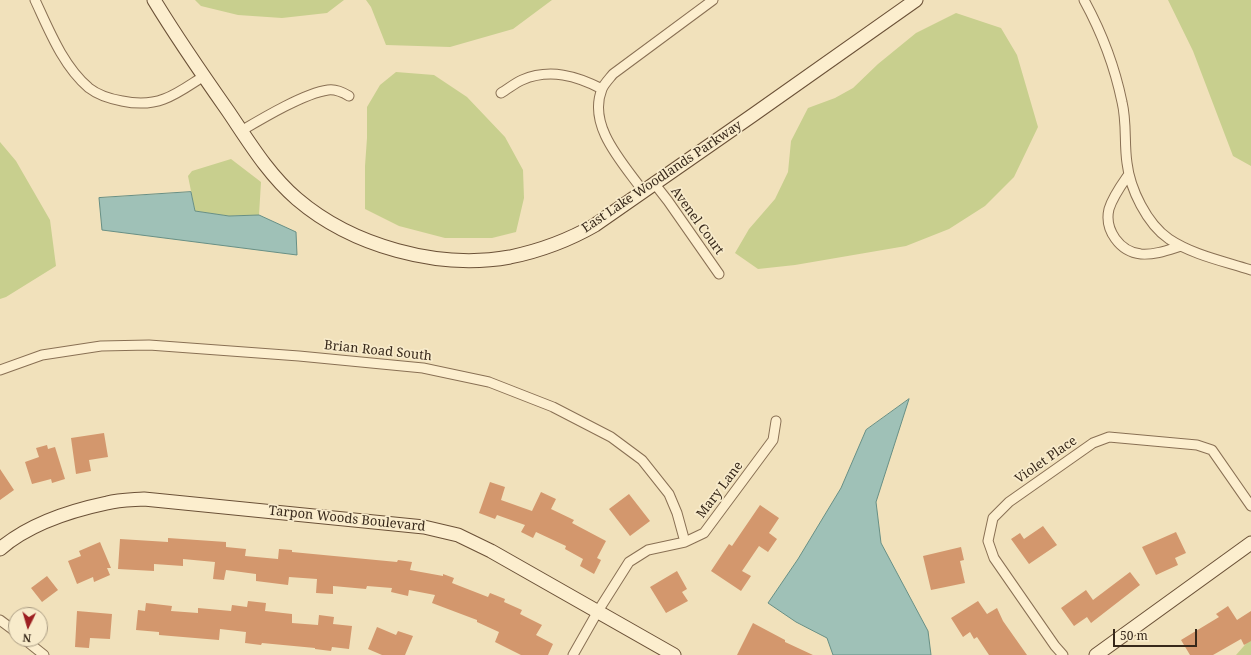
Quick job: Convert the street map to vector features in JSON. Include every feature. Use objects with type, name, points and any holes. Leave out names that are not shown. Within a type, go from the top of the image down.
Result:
[{"type":"street","points":[[35,0],[57,45],[78,76],[90,88],[108,98],[128,103],[155,102],[166,99],[204,76]]},
{"type":"street","name":"East Lake Woodlands Parkway","points":[[154,0],[264,164],[298,199],[335,226],[380,245],[406,253],[458,260],[484,260],[510,257],[539,249],[580,233],[595,225],[916,0]]},
{"type":"street","points":[[643,191],[605,136],[599,119],[599,102],[602,89],[613,74],[712,0]]},
{"type":"street","points":[[1084,0],[1096,25],[1116,76],[1123,104],[1127,163],[1130,181],[1150,220],[1167,238],[1185,249],[1251,270]]},
{"type":"street","points":[[501,93],[522,80],[551,74],[567,75],[578,78],[602,89]]},
{"type":"street","points":[[241,131],[283,108],[322,91],[339,90],[349,96]]},
{"type":"street","points":[[1129,174],[1112,201],[1108,216],[1112,232],[1117,243],[1132,252],[1141,254],[1162,252],[1181,246]]},
{"type":"street","name":"Avenel Court","points":[[654,183],[719,274]]},
{"type":"street","name":"Brian Road South","points":[[0,370],[42,354],[101,346],[150,345],[299,356],[423,368],[489,382],[554,407],[611,437],[642,460],[668,494],[677,513],[685,542]]},
{"type":"street","name":"Mary Lane","points":[[573,655],[598,611],[629,562],[648,550],[685,542],[704,533],[773,440],[776,421]]},
{"type":"street","name":"Violet Place","points":[[1063,655],[1055,646],[994,558],[988,540],[993,518],[1009,502],[1093,443],[1109,437],[1197,444],[1212,450],[1251,506]]},
{"type":"street","name":"Tarpon Woods Boulevard","points":[[0,550],[11,540],[56,516],[107,503],[144,499],[424,527],[458,535],[484,548],[674,655]]},
{"type":"street","points":[[1096,655],[1251,543]]},
{"type":"street","points":[[34,647],[44,655]]},
{"type":"green space","points":[[195,0],[344,0],[327,13],[282,18],[238,15],[201,6]]},
{"type":"green space","points":[[366,0],[552,0],[513,29],[450,47],[386,45],[371,7]]},
{"type":"green space","points":[[1168,0],[1251,0],[1251,166],[1233,156],[1193,51]]},
{"type":"green space","points":[[956,13],[1001,28],[1017,55],[1038,127],[1014,177],[985,206],[949,229],[906,246],[795,265],[758,269],[735,253],[749,229],[775,199],[788,172],[791,141],[808,108],[835,98],[853,88],[878,64],[916,33]]},
{"type":"green space","points":[[396,72],[434,75],[467,97],[505,137],[523,170],[524,198],[516,232],[492,238],[445,238],[399,226],[365,209],[367,107],[380,85]]},
{"type":"green space","points":[[0,142],[16,161],[50,220],[56,266],[6,297],[0,299]]},
{"type":"green space","points":[[231,159],[261,182],[259,215],[229,216],[195,211],[188,176],[192,171]]},
{"type":"green space","points":[[1251,638],[1251,655],[1236,655]]},
{"type":"water","points":[[191,192],[195,211],[229,216],[259,215],[296,232],[297,255],[102,230],[99,198]]},
{"type":"water","points":[[909,399],[876,502],[881,543],[928,631],[931,655],[833,655],[827,638],[796,622],[768,603],[798,559],[841,488],[866,430]]},
{"type":"building","points":[[104,433],[108,457],[89,460],[91,471],[76,474],[71,438]]},
{"type":"building","points":[[47,445],[48,449],[55,447],[65,479],[52,483],[51,479],[32,484],[25,462],[39,457],[36,448]]},
{"type":"building","points":[[0,469],[14,490],[0,500]]},
{"type":"building","points":[[490,482],[505,487],[501,500],[532,511],[541,492],[556,499],[551,509],[574,520],[572,523],[606,541],[597,558],[601,560],[594,574],[580,566],[583,559],[565,549],[566,546],[536,532],[533,538],[521,532],[525,525],[497,515],[495,519],[479,513]]},
{"type":"building","points":[[629,494],[650,521],[630,536],[609,509]]},
{"type":"building","points":[[760,505],[779,518],[769,533],[777,539],[768,552],[759,546],[742,571],[751,576],[741,591],[711,571],[729,544],[732,546]]},
{"type":"building","points":[[1043,526],[1057,545],[1029,564],[1011,539],[1020,533],[1024,539]]},
{"type":"building","points":[[1176,532],[1186,553],[1175,558],[1178,565],[1156,575],[1142,547]]},
{"type":"building","points":[[168,538],[226,542],[226,547],[246,549],[245,556],[278,559],[279,549],[292,550],[292,552],[397,562],[398,560],[412,562],[410,570],[443,576],[443,574],[454,578],[452,583],[488,597],[490,593],[505,599],[504,602],[522,610],[520,614],[542,625],[536,635],[553,644],[548,655],[521,655],[495,642],[499,632],[477,622],[477,620],[432,603],[435,595],[409,590],[408,596],[391,592],[392,588],[367,586],[366,589],[333,586],[333,594],[316,593],[317,579],[289,577],[288,585],[256,581],[256,574],[226,570],[224,580],[213,579],[215,562],[183,559],[183,566],[154,564],[154,571],[118,569],[120,539],[168,542]]},
{"type":"building","points":[[100,542],[111,568],[107,568],[110,575],[94,582],[93,577],[77,584],[68,561],[81,556],[79,551]]},
{"type":"building","points":[[961,547],[964,560],[960,561],[965,583],[931,590],[923,556]]},
{"type":"building","points":[[677,571],[687,589],[682,592],[688,601],[666,613],[650,587]]},
{"type":"building","points":[[1130,572],[1140,585],[1091,623],[1087,617],[1074,626],[1061,608],[1086,590],[1093,600]]},
{"type":"building","points":[[47,576],[58,590],[42,602],[31,588]]},
{"type":"building","points":[[248,601],[266,603],[265,611],[292,614],[292,623],[318,625],[319,615],[334,617],[333,624],[352,626],[349,649],[332,647],[331,651],[262,643],[261,645],[245,643],[246,632],[220,629],[219,640],[159,635],[159,632],[136,630],[138,610],[145,611],[146,603],[172,606],[171,611],[198,613],[198,608],[231,611],[232,605],[247,607]]},
{"type":"building","points":[[978,601],[987,614],[997,608],[1003,621],[1027,655],[989,655],[977,637],[974,639],[970,632],[963,637],[951,618]]},
{"type":"building","points":[[1228,606],[1237,620],[1251,611],[1251,641],[1244,645],[1241,639],[1213,655],[1190,655],[1181,640],[1219,617],[1216,614]]},
{"type":"building","points":[[77,611],[112,614],[110,639],[90,638],[89,648],[75,647]]},
{"type":"building","points":[[753,623],[785,640],[785,642],[813,655],[737,655]]},
{"type":"building","points":[[377,627],[396,635],[398,631],[413,636],[405,655],[382,655],[368,649]]}]
